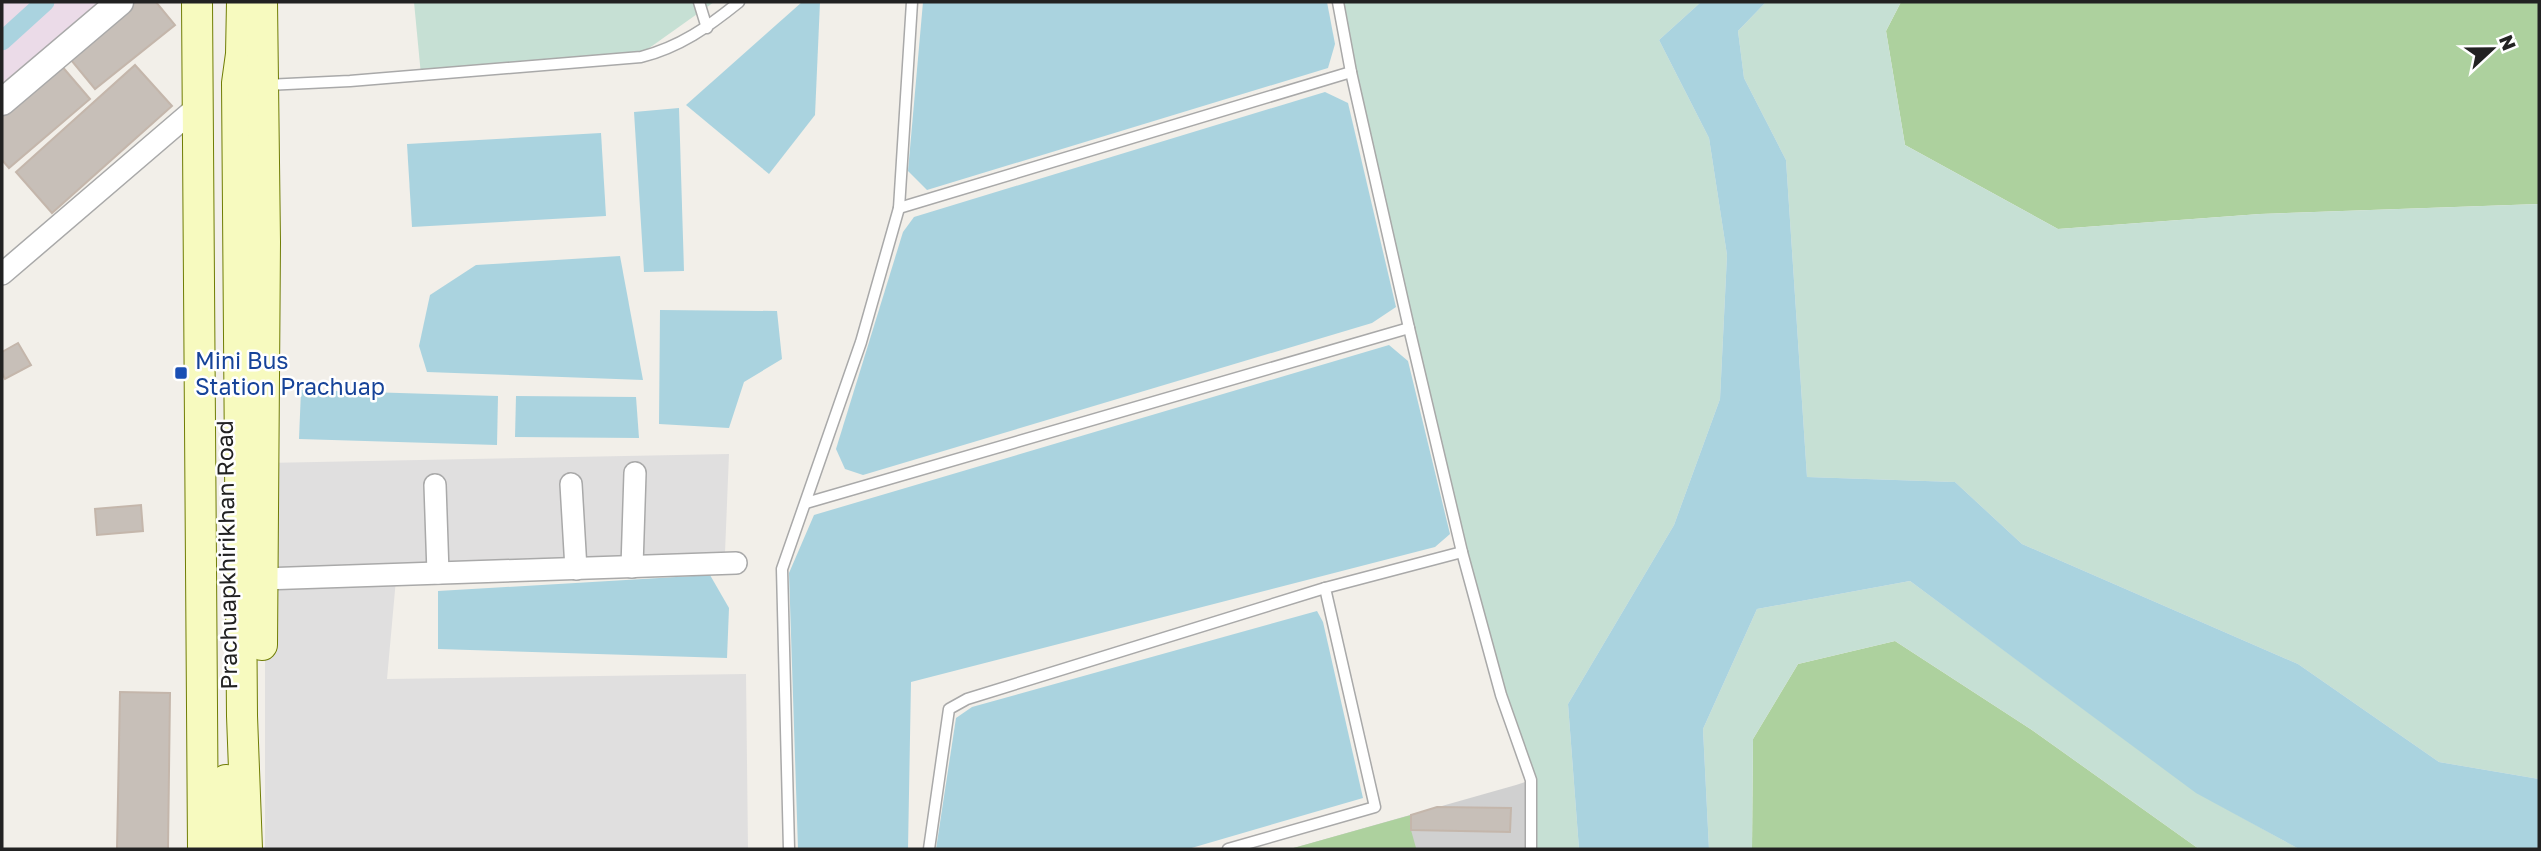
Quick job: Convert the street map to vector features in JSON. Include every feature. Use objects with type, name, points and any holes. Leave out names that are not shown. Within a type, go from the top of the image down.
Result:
[{"type":"main road","points":[[197,2],[203,849]]},
{"type":"main road","points":[[221,2],[231,53]]},
{"type":"main road","points":[[231,53],[242,2]]},
{"type":"main road","points":[[262,2],[265,279],[262,849]]},
{"type":"main road","name":"Prachuapkhirikhan Road","points":[[224,849],[231,53]]},
{"type":"main road","name":"Prachuapkhirikhan Road","points":[[231,53],[237,97],[242,716],[247,849]]},
{"type":"street","points":[[2,102],[120,2]]},
{"type":"street","points":[[2,274],[197,107]]},
{"type":"street","points":[[632,567],[635,473]]},
{"type":"street","points":[[571,484],[576,569]]},
{"type":"street","points":[[435,485],[438,573]]},
{"type":"street","points":[[262,579],[736,563]]},
{"type":"lane","points":[[699,2],[707,28]]},
{"type":"lane","points":[[263,85],[350,81],[641,57],[680,45],[707,28],[739,2]]},
{"type":"lane","points":[[789,849],[782,569],[861,342],[898,208],[912,2]]},
{"type":"lane","points":[[1338,2],[1409,328],[1462,552],[1500,695],[1531,780],[1531,849]]},
{"type":"lane","points":[[898,208],[1352,72]]},
{"type":"lane","points":[[806,503],[1409,328]]},
{"type":"lane","points":[[929,849],[949,709],[967,699],[1325,589],[1462,552]]},
{"type":"lane","points":[[1228,849],[1375,807],[1325,589]]},
{"type":"shaded area","points":[[2,2],[101,2],[2,87]]},
{"type":"shaded area","points":[[729,454],[725,553],[397,568],[387,679],[746,674],[748,849],[265,849],[265,463]]},
{"type":"shaded area","points":[[1531,780],[1531,849],[1290,849],[1516,785]]},
{"type":"green space","points":[[414,2],[714,2],[645,51],[421,75]]},
{"type":"green space","points":[[1338,2],[1701,2],[1659,40],[1709,138],[1727,255],[1720,399],[1674,525],[1568,704],[1579,849],[1530,849],[1531,780],[1462,552]]},
{"type":"green space","points":[[1766,2],[1901,2],[1886,31],[1905,145],[2058,229],[2260,214],[2539,204],[2539,779],[2439,762],[2298,664],[2022,544],[1955,482],[1807,477],[1786,160],[1744,78],[1738,31]]},
{"type":"green space","points":[[1901,2],[2539,2],[2539,204],[2260,214],[2058,229],[1905,145],[1886,31]]},
{"type":"green space","points":[[1910,581],[2196,792],[2299,849],[2199,849],[2032,730],[1895,641],[1798,664],[1753,739],[1752,849],[1709,849],[1703,729],[1757,609]]},
{"type":"green space","points":[[1895,641],[2032,730],[2199,849],[1752,849],[1753,739],[1798,664]]},
{"type":"green space","points":[[1411,815],[1411,830],[1416,848],[1444,849],[1290,849]]},
{"type":"water","points":[[802,2],[820,2],[815,115],[769,174],[686,105]]},
{"type":"water","points":[[923,2],[1327,2],[1335,44],[1328,68],[927,190],[908,171]]},
{"type":"water","points":[[1701,2],[1766,2],[1738,31],[1744,78],[1786,160],[1807,477],[1955,482],[2022,544],[2298,664],[2439,762],[2539,779],[2539,849],[2299,849],[2196,793],[1910,581],[1757,609],[1703,729],[1709,849],[1579,849],[1568,704],[1674,525],[1720,399],[1727,255],[1709,138],[1659,40]]},
{"type":"water","points":[[1325,92],[1348,103],[1396,307],[1372,323],[863,475],[845,469],[836,449],[903,232],[914,217]]},
{"type":"water","points":[[679,108],[684,271],[644,272],[634,112]]},
{"type":"water","points":[[601,133],[606,216],[412,227],[407,144]]},
{"type":"water","points":[[620,256],[643,380],[427,372],[419,346],[430,295],[476,265]]},
{"type":"water","points":[[660,310],[777,311],[782,359],[744,382],[729,428],[659,424]]},
{"type":"water","points":[[1389,345],[1408,361],[1450,534],[1435,547],[911,682],[908,849],[798,849],[789,573],[814,515]]},
{"type":"water","points":[[301,390],[498,396],[497,445],[299,439]]},
{"type":"water","points":[[516,396],[636,397],[639,438],[515,437]]},
{"type":"water","points":[[710,575],[729,608],[727,658],[438,649],[438,591]]},
{"type":"water","points":[[1317,611],[1323,622],[1363,798],[1188,849],[936,849],[956,718],[972,707]]},
{"type":"building","points":[[130,2],[156,2],[175,25],[95,89],[66,54]]},
{"type":"building","points":[[60,64],[90,99],[9,168],[2,160],[2,113]]},
{"type":"building","points":[[135,65],[172,106],[52,213],[16,172]]},
{"type":"building","points":[[18,343],[31,365],[5,379],[2,373],[2,352]]},
{"type":"building","points":[[141,505],[143,531],[97,535],[95,509]]},
{"type":"building","points":[[120,692],[170,693],[168,849],[117,849]]},
{"type":"building","points":[[1437,807],[1511,808],[1510,832],[1411,830],[1411,815]]},
{"type":"waterway","points":[[2,41],[45,2]]},
{"type":"place","name":"Mini Bus Station Prachuap","points":[[181,373]]}]
